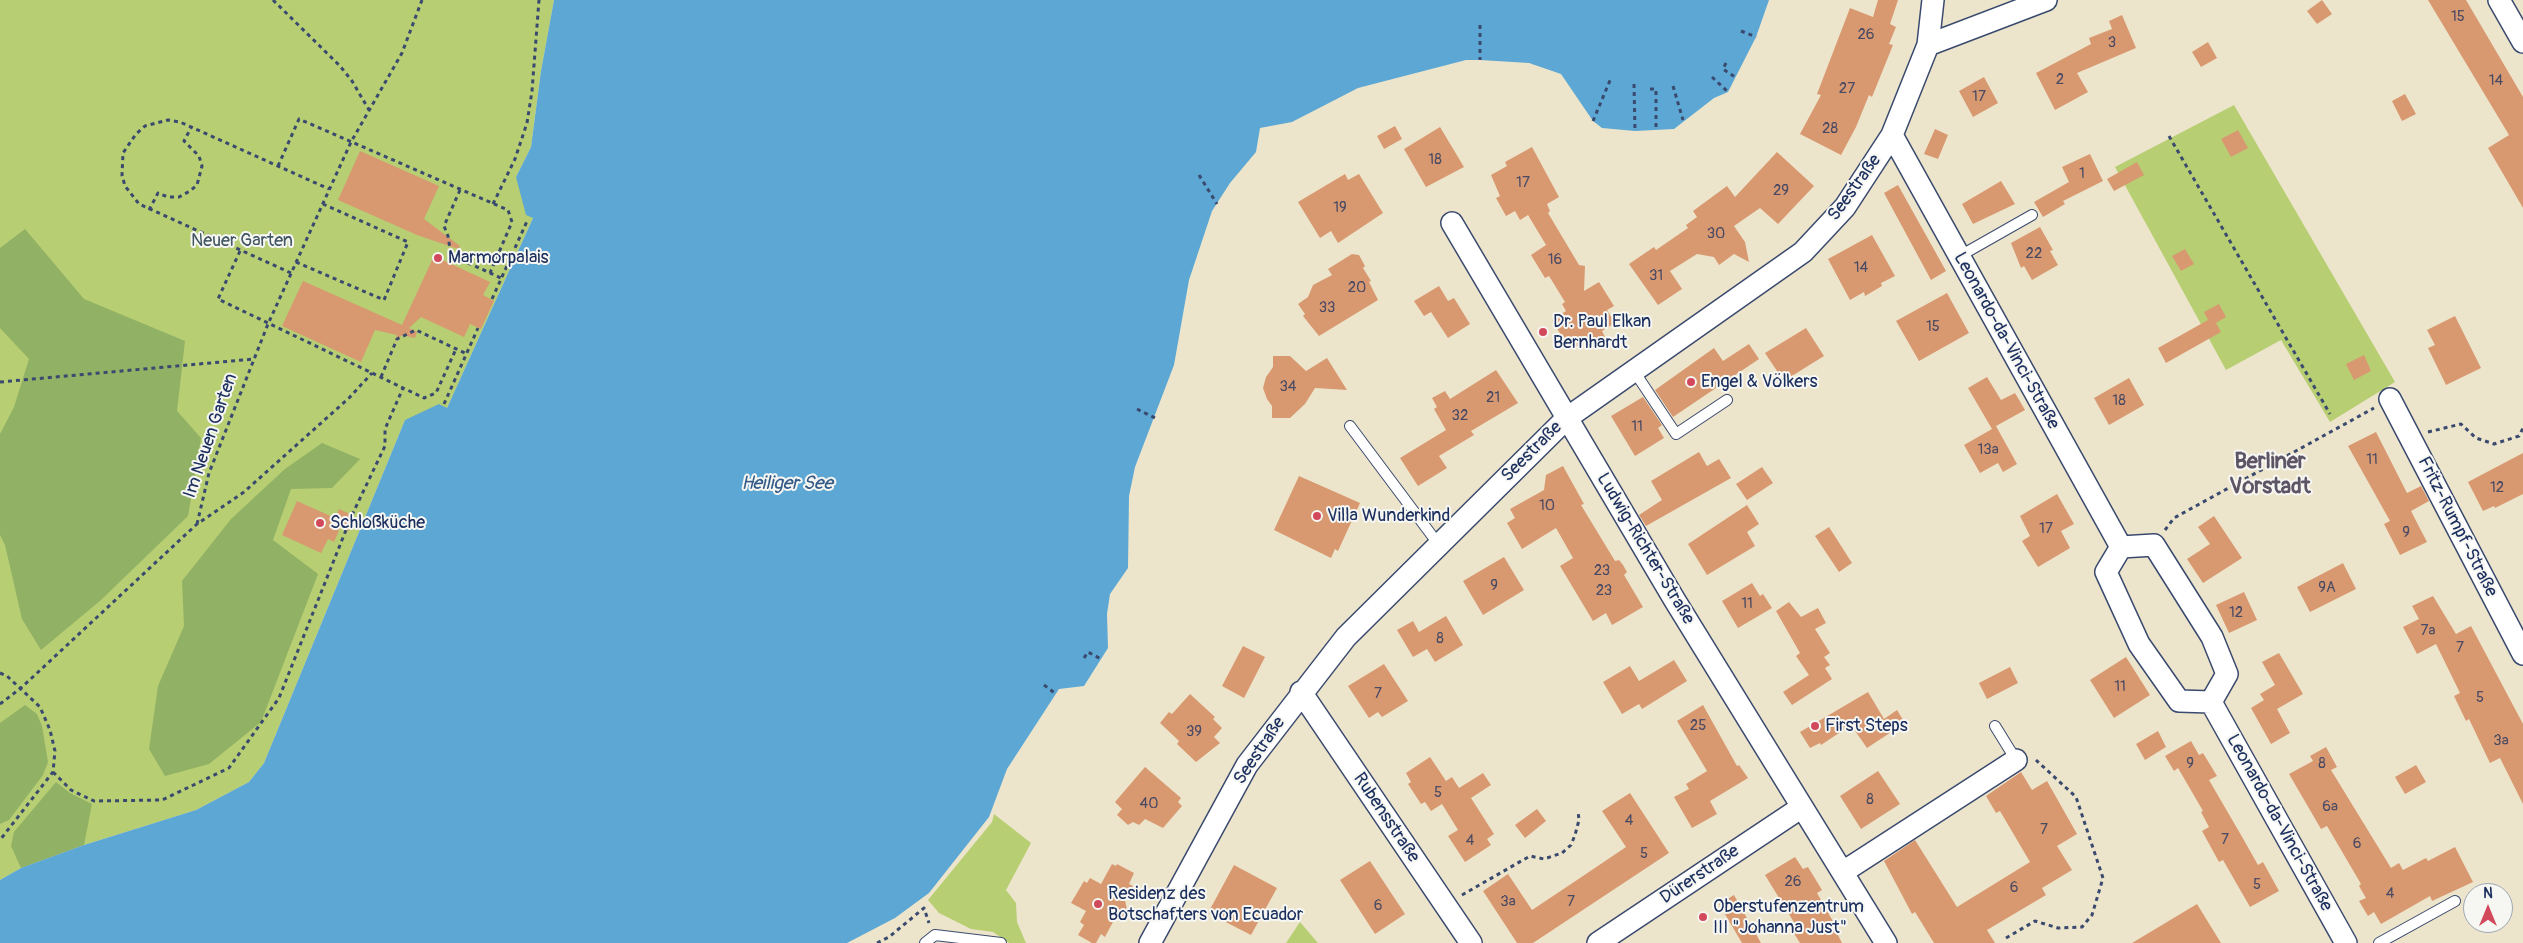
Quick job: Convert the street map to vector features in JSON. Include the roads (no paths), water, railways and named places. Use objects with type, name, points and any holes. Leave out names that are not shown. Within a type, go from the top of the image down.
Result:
[{"type":"street","name":"Seestraße","points":[[1150,943],[1247,765],[1346,637],[1567,418],[1803,252],[1845,207],[1892,135],[1928,45],[1933,0]]},
{"type":"street","points":[[1928,45],[2046,0]]},
{"type":"street","points":[[2499,0],[2523,42]]},
{"type":"street","name":"Leonardo-da-Vinci-Straße","points":[[1892,135],[1958,257],[2121,547]]},
{"type":"street","name":"Ludwig-Richter-Straße","points":[[1452,223],[1674,599],[1886,943]]},
{"type":"street","name":"Fritz-Rumpf-Straße","points":[[2390,399],[2523,654]]},
{"type":"street","points":[[2154,545],[2212,637],[2227,674],[2212,702],[2179,701],[2139,644],[2106,572],[2121,547],[2154,545]]},
{"type":"street","name":"Rubensstraße","points":[[1302,692],[1471,943]]},
{"type":"street","name":"Leonardo-da-Vinci-Straße","points":[[2212,702],[2346,943]]},
{"type":"street","points":[[1842,872],[2016,760]]},
{"type":"street","name":"Dürerstraße","points":[[1598,943],[1802,807]]},
{"type":"lane","points":[[1958,257],[2032,215]]},
{"type":"lane","points":[[1634,371],[1676,434],[1727,400]]},
{"type":"lane","points":[[1350,426],[1439,545]]},
{"type":"lane","points":[[1995,726],[2016,760]]},
{"type":"lane","points":[[2379,943],[2455,901]]},
{"type":"lane","points":[[925,943],[935,935],[1001,943]]},
{"type":"water","name":"Heiliger See","points":[[554,0],[1769,0],[1756,37],[1728,92],[1714,98],[1674,129],[1635,131],[1602,128],[1593,121],[1561,74],[1529,63],[1480,60],[1466,60],[1358,88],[1292,122],[1260,128],[1256,152],[1230,183],[1212,211],[1189,280],[1174,365],[1135,467],[1129,496],[1128,568],[1110,594],[1107,614],[1108,648],[1084,686],[1059,689],[1007,769],[989,817],[929,893],[895,918],[847,943],[0,943],[0,880],[21,868],[84,845],[196,810],[249,782],[264,763],[405,420],[439,404],[447,408],[533,218],[526,215],[516,177],[531,147],[541,71]]},
{"type":"place","name":"Marmorpalais","points":[[438,258]]},
{"type":"place","name":"Dr. Paul Elkan Bernhardt","points":[[1543,332]]},
{"type":"place","name":"Engel & Völkers","points":[[1691,382]]},
{"type":"place","name":"Villa Wunderkind","points":[[1317,516]]},
{"type":"place","name":"Schloßküche","points":[[320,523]]},
{"type":"place","name":"First Steps","points":[[1815,726]]},
{"type":"place","name":"Residenz des Botschafters von Ecuador","points":[[1098,904]]},
{"type":"place","name":"Oberstufenzentrum III \"Johanna Just\"","points":[[1703,917]]},
{"type":"district","name":"Berliner Vorstadt","points":[[2270,475]]},
{"type":"park label","name":"Neuer Garten","points":[[242,241]]}]
